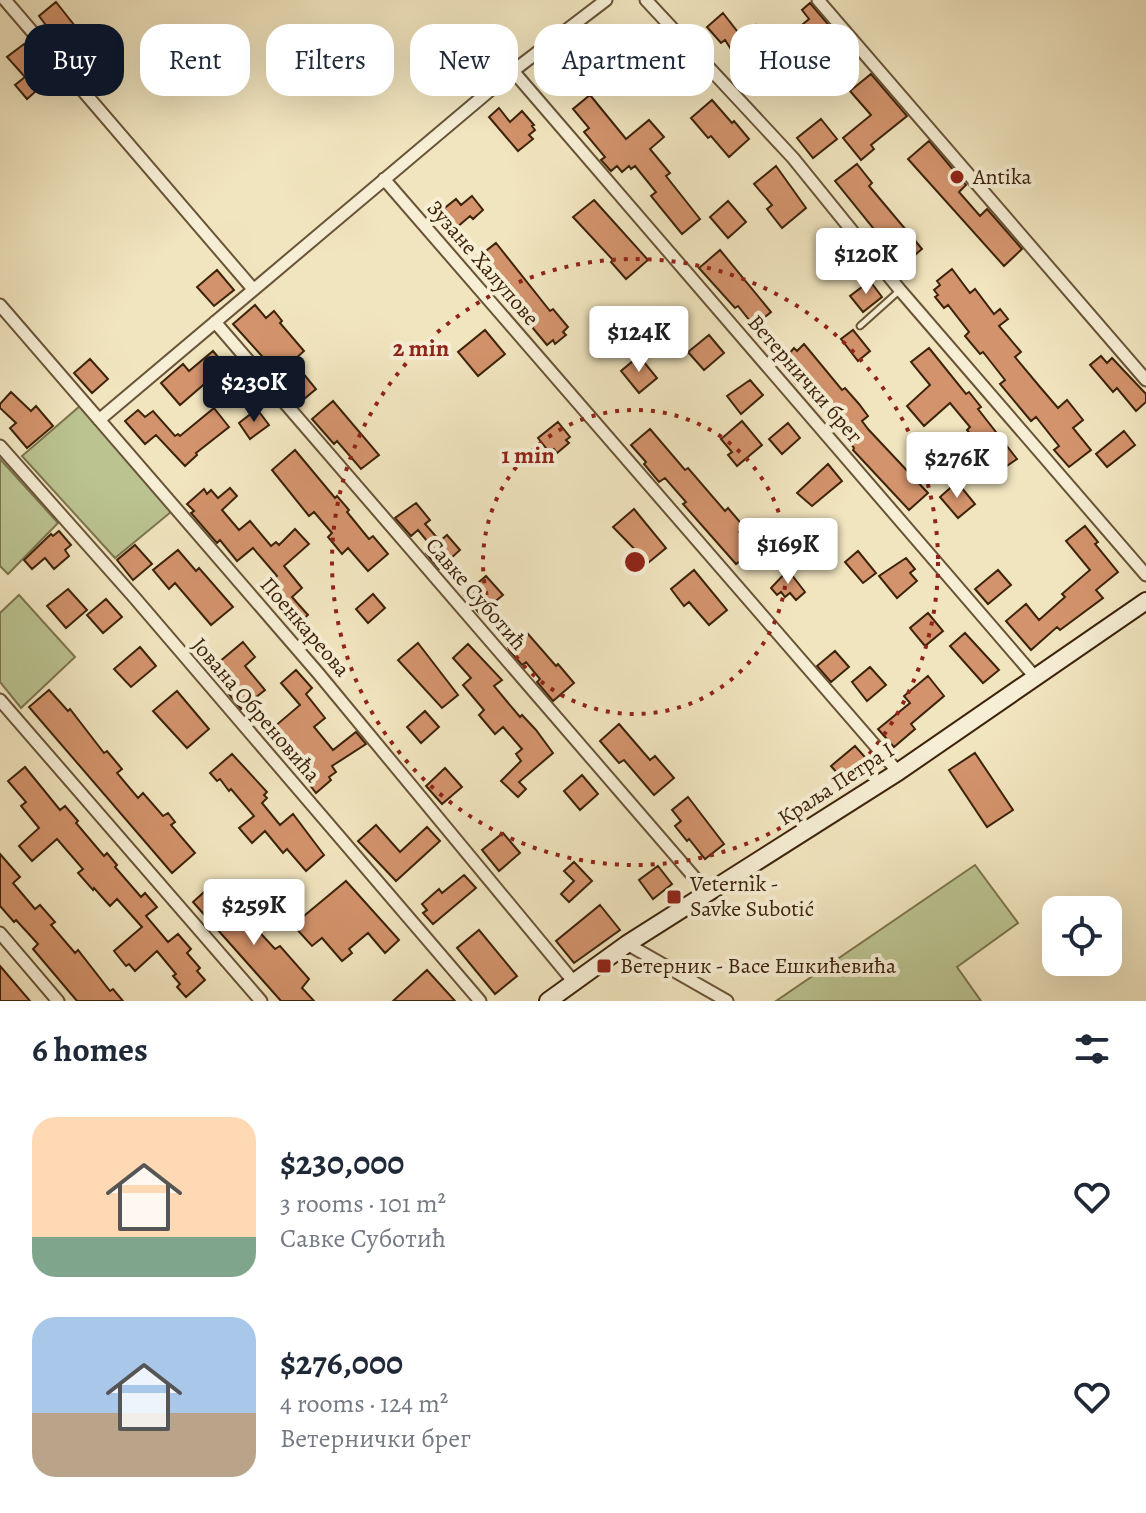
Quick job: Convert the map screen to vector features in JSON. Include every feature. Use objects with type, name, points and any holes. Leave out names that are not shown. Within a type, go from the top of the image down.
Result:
[{"type":"street","points":[[5,0],[253,289]]},
{"type":"street","points":[[518,67],[606,0]]},
{"type":"street","points":[[646,0],[793,158],[900,290],[1146,575]]},
{"type":"street","points":[[818,0],[1146,380]]},
{"type":"street","name":"Ветернички брег","points":[[518,77],[1035,677]]},
{"type":"street","points":[[99,420],[483,96]]},
{"type":"street","name":"Зузане Халупове","points":[[384,179],[898,772]]},
{"type":"street","name":"Поенкареова","points":[[0,305],[318,673],[573,981]]},
{"type":"street","name":"Савке Суботић","points":[[215,322],[707,892]]},
{"type":"street","name":"Јована Обреновића","points":[[0,446],[134,597],[480,1001]]},
{"type":"street","name":"Краља Петра I","points":[[548,1001],[627,944],[898,772],[1146,601]]},
{"type":"street","points":[[0,700],[261,1001]]},
{"type":"street","points":[[0,933],[58,1001]]},
{"type":"street","points":[[627,944],[727,1001]]},
{"type":"lane","points":[[860,326],[900,290]]},
{"type":"green space","points":[[80,406],[171,512],[115,558],[22,456]]},
{"type":"green space","points":[[0,459],[58,523],[8,574],[0,566]]},
{"type":"green space","points":[[19,595],[75,657],[21,708],[0,682],[0,613]]},
{"type":"green space","points":[[975,865],[1018,923],[957,967],[981,1001],[776,1001]]},
{"type":"building","points":[[56,2],[73,24],[45,24],[39,16]]},
{"type":"building","points":[[810,3],[828,24],[803,24],[809,19],[802,10]]},
{"type":"building","points":[[723,13],[732,24],[730,48],[725,40],[721,43],[714,35],[714,24],[710,24]]},
{"type":"building","points":[[24,44],[24,76],[7,57]]},
{"type":"building","points":[[871,74],[907,116],[871,145],[874,149],[861,160],[843,138],[871,115],[854,96],[859,96],[859,84]]},
{"type":"building","points":[[24,78],[24,96],[15,85]]},
{"type":"building","points":[[591,96],[626,139],[649,120],[664,137],[650,149],[670,173],[666,176],[700,219],[682,234],[651,196],[656,192],[635,166],[631,169],[629,166],[622,172],[617,166],[611,171],[601,160],[605,157],[584,132],[589,128],[573,109]]},
{"type":"building","points":[[712,100],[749,139],[729,157],[691,118]]},
{"type":"building","points":[[499,108],[510,122],[522,111],[534,125],[535,130],[529,135],[533,139],[518,151],[489,117]]},
{"type":"building","points":[[821,119],[837,139],[813,158],[797,138]]},
{"type":"building","points":[[929,141],[966,185],[959,192],[980,216],[987,209],[1022,249],[1004,266],[908,159]]},
{"type":"building","points":[[857,164],[872,183],[869,186],[922,249],[903,265],[835,181]]},
{"type":"building","points":[[776,166],[806,208],[782,228],[767,209],[772,205],[754,184]]},
{"type":"building","points":[[472,196],[483,210],[456,228],[441,211],[456,199],[461,205]]},
{"type":"building","points":[[594,200],[648,260],[626,279],[611,262],[613,260],[573,217]]},
{"type":"building","points":[[728,201],[746,222],[728,238],[710,217]]},
{"type":"building","points":[[496,243],[550,311],[553,309],[568,327],[563,332],[566,335],[555,344],[553,340],[547,345],[473,261]]},
{"type":"building","points":[[720,250],[771,312],[754,326],[699,268]]},
{"type":"building","points":[[952,269],[970,293],[975,289],[994,314],[1000,309],[1008,319],[999,326],[1021,352],[1015,357],[1058,408],[1067,400],[1083,420],[1073,428],[1091,450],[1069,467],[1054,450],[1059,446],[1036,417],[1031,421],[1000,384],[1005,380],[983,352],[980,354],[965,336],[969,332],[948,305],[944,308],[935,297],[938,295],[934,290],[940,285],[937,281]]},
{"type":"building","points":[[217,270],[234,290],[214,306],[197,287]]},
{"type":"building","points":[[870,281],[882,297],[863,312],[850,296]]},
{"type":"building","points":[[255,305],[266,318],[274,311],[304,351],[293,361],[316,389],[298,404],[283,387],[287,384],[233,324]]},
{"type":"building","points":[[485,330],[505,354],[478,376],[458,352]]},
{"type":"building","points":[[853,330],[870,351],[858,361],[841,339]]},
{"type":"building","points":[[709,335],[724,353],[704,370],[688,352]]},
{"type":"building","points":[[804,344],[842,390],[845,388],[859,404],[868,416],[862,421],[868,429],[928,493],[909,510],[853,450],[800,380],[796,384],[780,364],[794,348],[797,351]]},
{"type":"building","points":[[929,348],[966,394],[969,392],[981,407],[978,409],[1017,459],[989,478],[978,462],[988,455],[950,403],[924,426],[907,406],[930,385],[911,362]]},
{"type":"building","points":[[213,351],[228,369],[212,384],[209,380],[180,405],[161,383],[183,364],[189,371]]},
{"type":"building","points":[[639,356],[657,378],[639,393],[621,371]]},
{"type":"building","points":[[1101,356],[1107,363],[1112,358],[1146,394],[1146,402],[1136,411],[1117,388],[1113,392],[1090,365]]},
{"type":"building","points":[[90,359],[108,379],[92,393],[74,373]]},
{"type":"building","points":[[750,380],[763,395],[741,414],[727,396]]},
{"type":"building","points":[[11,392],[31,411],[36,406],[53,426],[27,448],[10,428],[16,423],[0,408]]},
{"type":"building","points":[[333,401],[379,455],[361,469],[337,441],[334,444],[312,419]]},
{"type":"building","points":[[214,408],[229,427],[196,453],[185,466],[156,435],[145,444],[125,421],[138,410],[145,417],[153,411],[175,436],[180,436]]},
{"type":"building","points":[[257,409],[269,425],[250,439],[239,423]]},
{"type":"building","points":[[742,421],[762,445],[737,466],[728,455],[732,452],[721,439]]},
{"type":"building","points":[[558,422],[570,437],[566,440],[569,443],[557,453],[554,449],[550,453],[538,438]]},
{"type":"building","points":[[788,423],[800,438],[782,454],[769,439]]},
{"type":"building","points":[[650,429],[685,470],[688,468],[725,511],[728,508],[745,528],[739,532],[754,549],[744,563],[741,560],[736,564],[683,504],[686,502],[665,478],[659,482],[644,464],[646,462],[631,445]]},
{"type":"building","points":[[1124,431],[1135,445],[1107,467],[1096,454]]},
{"type":"building","points":[[295,450],[349,510],[347,512],[369,539],[373,536],[388,554],[368,571],[348,548],[342,554],[328,537],[332,533],[314,512],[309,516],[272,470]]},
{"type":"building","points":[[828,464],[842,481],[812,506],[797,493]]},
{"type":"building","points":[[957,482],[975,504],[958,518],[940,497]]},
{"type":"building","points":[[230,488],[237,496],[222,510],[239,530],[250,521],[271,546],[276,542],[279,545],[295,529],[309,544],[284,566],[302,588],[292,597],[308,615],[296,625],[262,589],[277,576],[253,548],[237,561],[191,513],[194,511],[187,504],[204,489],[207,494],[211,490],[218,498]]},
{"type":"building","points":[[416,503],[430,520],[425,524],[440,541],[447,535],[460,550],[439,569],[426,553],[432,547],[418,530],[411,536],[395,518]]},
{"type":"building","points":[[634,509],[666,548],[648,563],[613,527]]},
{"type":"building","points":[[1085,526],[1118,572],[1096,590],[1103,598],[1060,630],[1057,627],[1031,650],[1006,621],[1026,604],[1039,620],[1065,597],[1062,594],[1090,570],[1066,541]]},
{"type":"building","points":[[59,531],[71,545],[65,550],[69,556],[54,569],[45,558],[32,569],[24,560],[51,534],[53,536]]},
{"type":"building","points":[[135,545],[152,564],[133,580],[117,560]]},
{"type":"building","points":[[178,550],[196,571],[199,568],[233,607],[211,625],[175,583],[169,589],[153,570]]},
{"type":"building","points":[[858,551],[876,573],[863,583],[845,562]]},
{"type":"building","points":[[906,558],[915,569],[910,573],[917,581],[897,598],[879,576]]},
{"type":"building","points":[[694,570],[727,610],[709,625],[689,602],[684,606],[671,589]]},
{"type":"building","points":[[788,570],[805,592],[796,600],[790,593],[785,597],[781,592],[777,595],[771,588]]},
{"type":"building","points":[[998,570],[1011,585],[988,604],[975,589]]},
{"type":"building","points":[[486,576],[503,595],[480,614],[464,595]]},
{"type":"building","points":[[68,589],[87,610],[66,628],[47,606]]},
{"type":"building","points":[[373,594],[385,608],[368,623],[356,609]]},
{"type":"building","points":[[106,599],[122,617],[103,633],[87,615]]},
{"type":"building","points":[[928,613],[943,631],[925,646],[910,628]]},
{"type":"building","points":[[965,633],[999,670],[983,683],[950,646]]},
{"type":"building","points":[[528,634],[574,683],[553,701],[526,662],[522,665],[509,650]]},
{"type":"building","points":[[243,642],[255,657],[245,666],[265,690],[241,709],[227,692],[236,685],[218,663]]},
{"type":"building","points":[[418,643],[458,695],[442,708],[398,660]]},
{"type":"building","points":[[468,644],[502,680],[494,686],[520,717],[522,715],[536,730],[553,753],[519,782],[526,789],[518,797],[501,781],[521,761],[516,754],[522,749],[503,727],[495,734],[479,715],[484,710],[463,685],[471,678],[453,658]]},
{"type":"building","points":[[140,647],[156,666],[131,687],[114,669]]},
{"type":"building","points":[[835,651],[849,667],[831,682],[817,666]]},
{"type":"building","points":[[870,667],[886,685],[867,701],[852,682]]},
{"type":"building","points":[[296,670],[312,688],[306,694],[325,718],[314,727],[333,750],[356,732],[366,744],[332,766],[336,772],[316,793],[295,766],[300,762],[286,745],[281,750],[267,733],[300,705],[281,683]]},
{"type":"building","points":[[928,676],[944,696],[911,724],[915,729],[894,747],[878,729],[910,703],[904,696]]},
{"type":"building","points":[[49,690],[68,711],[70,709],[104,753],[107,751],[122,769],[117,773],[138,798],[143,793],[163,816],[168,813],[175,822],[171,825],[195,853],[172,873],[29,707]]},
{"type":"building","points":[[177,691],[209,729],[187,748],[153,711]]},
{"type":"building","points":[[425,711],[439,727],[421,743],[407,727]]},
{"type":"building","points":[[619,724],[650,760],[655,756],[674,778],[654,795],[624,760],[619,763],[600,741]]},
{"type":"building","points":[[855,746],[871,764],[847,784],[831,766]]},
{"type":"building","points":[[975,753],[1013,810],[987,827],[949,770]]},
{"type":"building","points":[[232,754],[267,792],[264,795],[267,798],[262,803],[280,825],[293,814],[324,855],[306,871],[287,849],[283,853],[265,831],[252,843],[239,828],[254,816],[231,789],[229,791],[220,779],[217,781],[210,773]]},
{"type":"building","points":[[25,767],[60,810],[65,806],[104,856],[107,853],[141,897],[145,893],[157,907],[146,916],[168,942],[178,934],[191,949],[187,953],[200,968],[197,971],[205,980],[186,997],[177,987],[180,984],[173,976],[176,974],[157,951],[135,971],[129,964],[126,966],[114,951],[142,927],[117,899],[110,906],[93,890],[78,873],[83,869],[57,839],[32,861],[19,846],[39,828],[21,806],[26,802],[8,781]]},
{"type":"building","points":[[445,768],[462,787],[442,804],[426,786]]},
{"type":"building","points":[[582,775],[598,794],[580,810],[564,791]]},
{"type":"building","points":[[688,797],[724,844],[705,859],[675,826],[681,821],[672,810]]},
{"type":"building","points":[[376,825],[400,852],[427,827],[440,841],[396,881],[358,841]]},
{"type":"building","points":[[503,833],[520,853],[499,871],[482,850]]},
{"type":"building","points":[[0,854],[20,877],[13,883],[35,909],[40,905],[55,922],[51,925],[75,953],[78,950],[110,991],[113,989],[123,1001],[77,1001],[33,949],[38,944],[0,906]]},
{"type":"building","points":[[574,862],[592,881],[569,902],[561,894],[574,881],[564,871]]},
{"type":"building","points":[[658,866],[672,884],[653,899],[639,880]]},
{"type":"building","points":[[464,875],[476,888],[433,924],[423,913],[427,910],[422,904],[439,889],[442,893]]},
{"type":"building","points":[[346,881],[399,940],[385,953],[368,933],[349,949],[352,953],[342,961],[322,938],[312,946],[293,925]]},
{"type":"building","points":[[214,883],[275,949],[280,946],[309,979],[302,988],[314,1001],[281,1001],[193,902]]},
{"type":"building","points":[[600,905],[620,930],[574,963],[556,941]]},
{"type":"building","points":[[479,930],[517,976],[495,994],[457,948]]},
{"type":"building","points":[[0,966],[30,1001],[0,1001]]},
{"type":"building","points":[[427,970],[455,1001],[393,1001]]},
{"type":"place","name":"Antika","points":[[957,177]]},
{"type":"place","name":"Veternik - Savke Subotić","points":[[674,897]]},
{"type":"place","name":"Ветерник - Васе Ешкићевића","points":[[604,966]]}]
